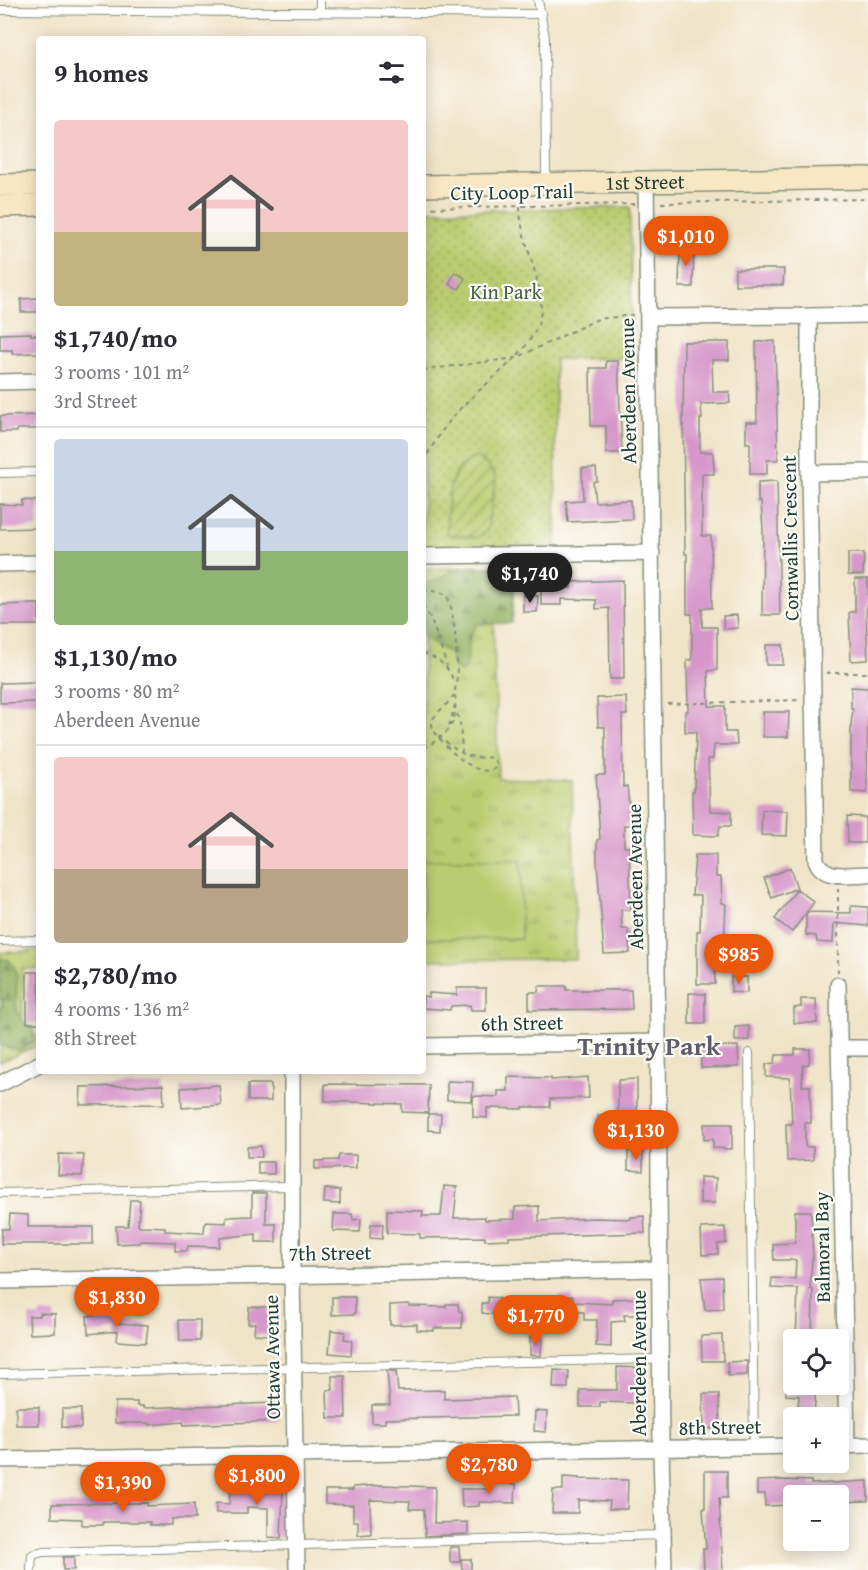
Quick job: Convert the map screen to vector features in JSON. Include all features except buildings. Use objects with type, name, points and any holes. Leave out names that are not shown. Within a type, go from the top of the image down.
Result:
[{"type":"street","name":"1st Street","points":[[426,186],[868,178]]},
{"type":"street","name":"Aberdeen Avenue","points":[[646,183],[640,316],[652,554],[664,1570]]},
{"type":"street","points":[[0,185],[36,184]]},
{"type":"street","points":[[0,206],[36,205]]},
{"type":"street","points":[[640,316],[868,315]]},
{"type":"street","name":"Cornwallis Crescent","points":[[809,316],[809,473],[816,860],[818,866],[827,873],[868,874]]},
{"type":"street","points":[[0,382],[36,381]]},
{"type":"street","points":[[809,473],[868,472]]},
{"type":"street","points":[[426,556],[652,554]]},
{"type":"street","points":[[0,564],[36,563]]},
{"type":"street","name":"Balmoral Bay","points":[[838,987],[843,1407]]},
{"type":"street","name":"6th Street","points":[[426,1046],[658,1042]]},
{"type":"street","points":[[840,1048],[868,1048]]},
{"type":"street","points":[[0,1084],[36,1066]]},
{"type":"street","name":"Ottawa Avenue","points":[[292,1074],[292,1275],[297,1570]]},
{"type":"street","name":"7th Street","points":[[0,1281],[660,1269]]},
{"type":"street","points":[[849,1446],[868,1445]]},
{"type":"street","name":"8th Street","points":[[0,1460],[783,1446]]},
{"type":"lane","points":[[320,0],[320,12]]},
{"type":"lane","points":[[538,0],[545,38],[546,184]]},
{"type":"lane","points":[[0,10],[542,14]]},
{"type":"lane","points":[[0,473],[36,472]]},
{"type":"lane","points":[[0,941],[36,940]]},
{"type":"lane","points":[[750,1053],[753,1447]]},
{"type":"lane","points":[[0,1193],[292,1186]]},
{"type":"lane","points":[[0,1374],[660,1359]]},
{"type":"lane","points":[[31,1570],[32,1555],[43,1552],[663,1535]]},
{"type":"path","points":[[656,203],[868,199]]},
{"type":"path","name":"City Loop Trail","points":[[426,208],[637,203]]},
{"type":"path","points":[[426,456],[435,440],[465,404],[516,358],[537,326],[541,311],[539,291],[520,206]]},
{"type":"path","points":[[426,370],[516,358],[598,319],[640,316]]},
{"type":"path","points":[[426,590],[440,592],[448,598],[455,634],[454,686],[457,714],[441,738],[426,746]]},
{"type":"path","points":[[426,611],[431,619],[454,686],[453,695],[433,719],[432,725],[437,735],[473,768],[491,772],[497,766],[493,758],[472,757],[441,738]]},
{"type":"path","points":[[426,654],[438,660],[448,669]]},
{"type":"path","points":[[823,673],[868,673]]},
{"type":"path","points":[[450,700],[460,722],[465,758],[460,758]]},
{"type":"path","points":[[664,704],[803,700]]},
{"type":"path","points":[[447,731],[455,701]]},
{"type":"path","points":[[838,885],[838,987]]},
{"type":"green space","name":"Kin Park","points":[[630,207],[632,358],[555,359],[556,546],[426,548],[426,211]]},
{"type":"green space","points":[[478,458],[489,467],[496,479],[487,531],[477,538],[447,534],[448,501],[453,480],[465,463]]},
{"type":"green space","points":[[471,567],[516,567],[512,623],[477,624],[470,637],[466,669],[461,672],[454,668],[451,654],[426,638],[426,583],[439,580],[450,571]]},
{"type":"green space","points":[[492,567],[498,778],[572,780],[576,959],[426,960],[426,569]]},
{"type":"green space","points":[[426,860],[521,860],[521,939],[426,939]]},
{"type":"green space","points":[[36,950],[36,969],[22,969],[23,1036],[36,1035],[36,1046],[0,1062],[0,953]]},
{"type":"green space","points":[[0,959],[9,960],[14,966],[17,980],[17,1010],[23,1021],[34,1030],[33,1042],[19,1051],[0,1045],[0,1008],[3,1006],[3,1000],[0,998]]},
{"type":"district","name":"Trinity Park","points":[[649,1046]]}]
